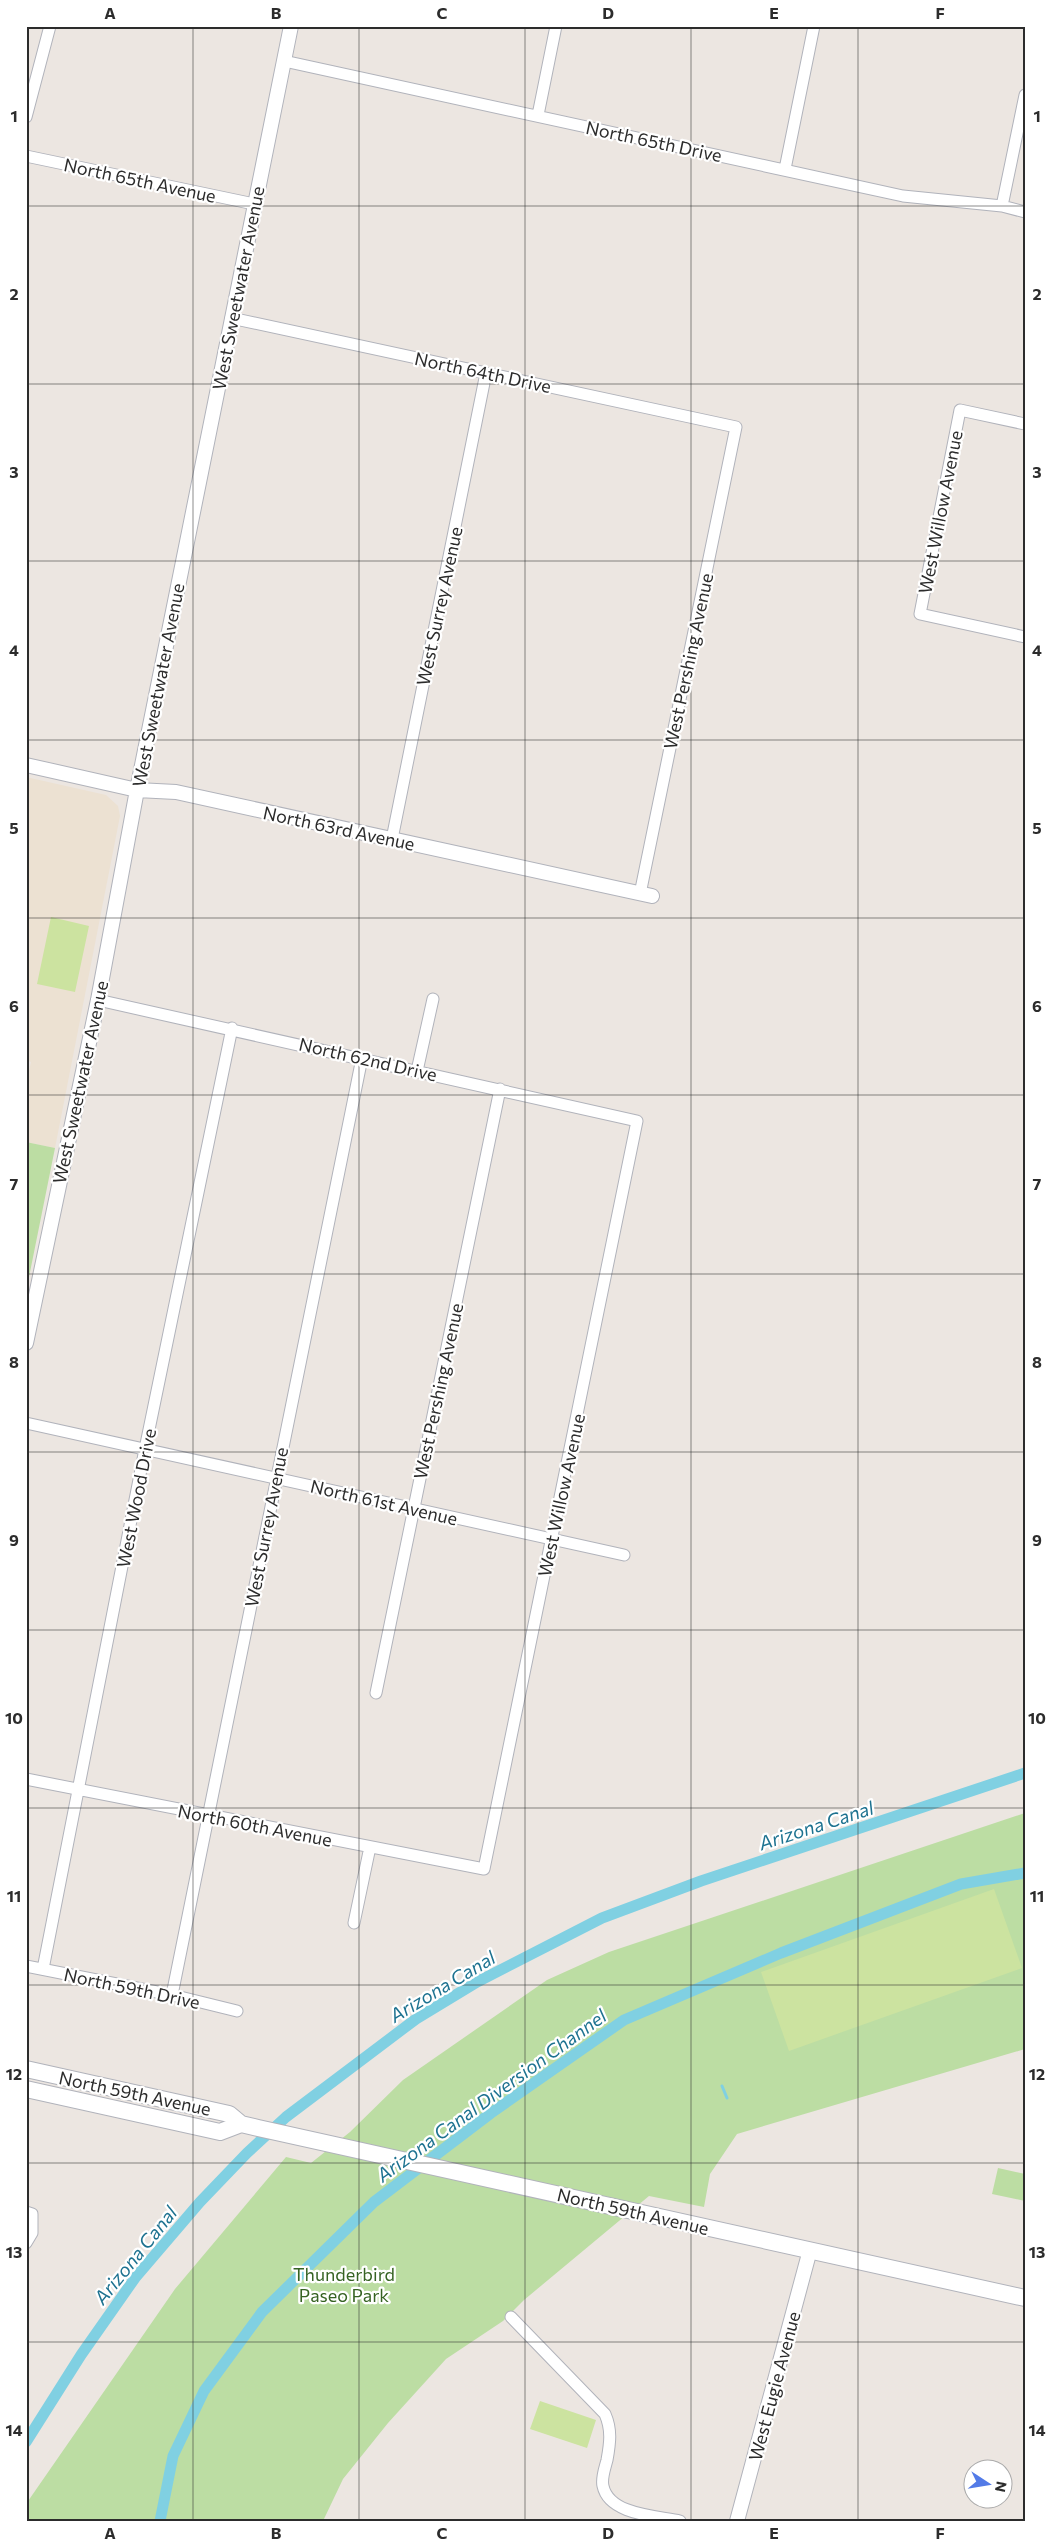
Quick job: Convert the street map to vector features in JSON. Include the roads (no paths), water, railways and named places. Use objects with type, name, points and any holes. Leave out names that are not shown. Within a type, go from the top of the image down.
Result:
[{"type":"main road","name":"North 59th Avenue","points":[[26,2069],[230,2114],[241,2124],[258,2128],[1025,2298]]},
{"type":"main road","name":"North 59th Avenue","points":[[26,2090],[220,2132],[241,2124]]},
{"type":"street","points":[[26,117],[50,26]]},
{"type":"street","name":"West Sweetwater Avenue","points":[[26,1343],[98,1000],[137,790],[291,26]]},
{"type":"street","points":[[538,115],[556,26]]},
{"type":"street","points":[[785,169],[814,26]]},
{"type":"street","name":"North 65th Drive","points":[[284,61],[903,196],[1002,206],[1025,212]]},
{"type":"street","points":[[1002,206],[1025,95]]},
{"type":"street","name":"North 65th Avenue","points":[[26,156],[254,204]]},
{"type":"street","name":"North 64th Drive","points":[[231,318],[736,427]]},
{"type":"street","name":"West Surrey Avenue","points":[[392,839],[486,373]]},
{"type":"street","name":"West Willow Avenue","points":[[1025,424],[960,410],[920,614],[1025,637]]},
{"type":"street","name":"West Pershing Avenue","points":[[646,895],[736,427]]},
{"type":"street","name":"North 63rd Avenue","points":[[26,765],[137,790],[176,792],[646,895]]},
{"type":"street","points":[[417,1071],[432,999]]},
{"type":"street","name":"North 62nd Drive","points":[[98,1000],[232,1028],[637,1122]]},
{"type":"street","name":"West Wood Drive","points":[[44,1970],[145,1449],[232,1028]]},
{"type":"street","name":"West Surrey Avenue","points":[[172,1995],[362,1058]]},
{"type":"street","name":"West Pershing Avenue","points":[[376,1693],[500,1089]]},
{"type":"street","name":"West Willow Avenue","points":[[484,1869],[637,1122]]},
{"type":"street","name":"North 61st Avenue","points":[[26,1424],[624,1555]]},
{"type":"street","name":"North 60th Avenue","points":[[26,1779],[484,1869]]},
{"type":"street","points":[[354,1923],[370,1847]]},
{"type":"street","name":"North 59th Drive","points":[[26,1966],[172,1995],[237,2011]]},
{"type":"street","points":[[26,2243],[32,2233],[29,2213]]},
{"type":"street","name":"West Eugie Avenue","points":[[737,2521],[810,2250]]},
{"type":"street","points":[[511,2317],[606,2414],[610,2436],[602,2481],[605,2492],[612,2501],[629,2510],[680,2521]]},
{"type":"waterway","name":"Arizona Canal","points":[[26,2442],[81,2355],[135,2278],[200,2202],[247,2153],[286,2117],[416,2019],[477,1982],[602,1918],[701,1881],[1025,1773]]},
{"type":"waterway","name":"Arizona Canal Diversion Channel","points":[[160,2521],[173,2456],[204,2391],[262,2312],[374,2202],[491,2113],[624,2020],[781,1953],[961,1884],[1025,1873]]},
{"type":"waterway","points":[[722,2086],[727,2098]]},
{"type":"park label","name":"Thunderbird Paseo Park","points":[[344,2284]]}]
